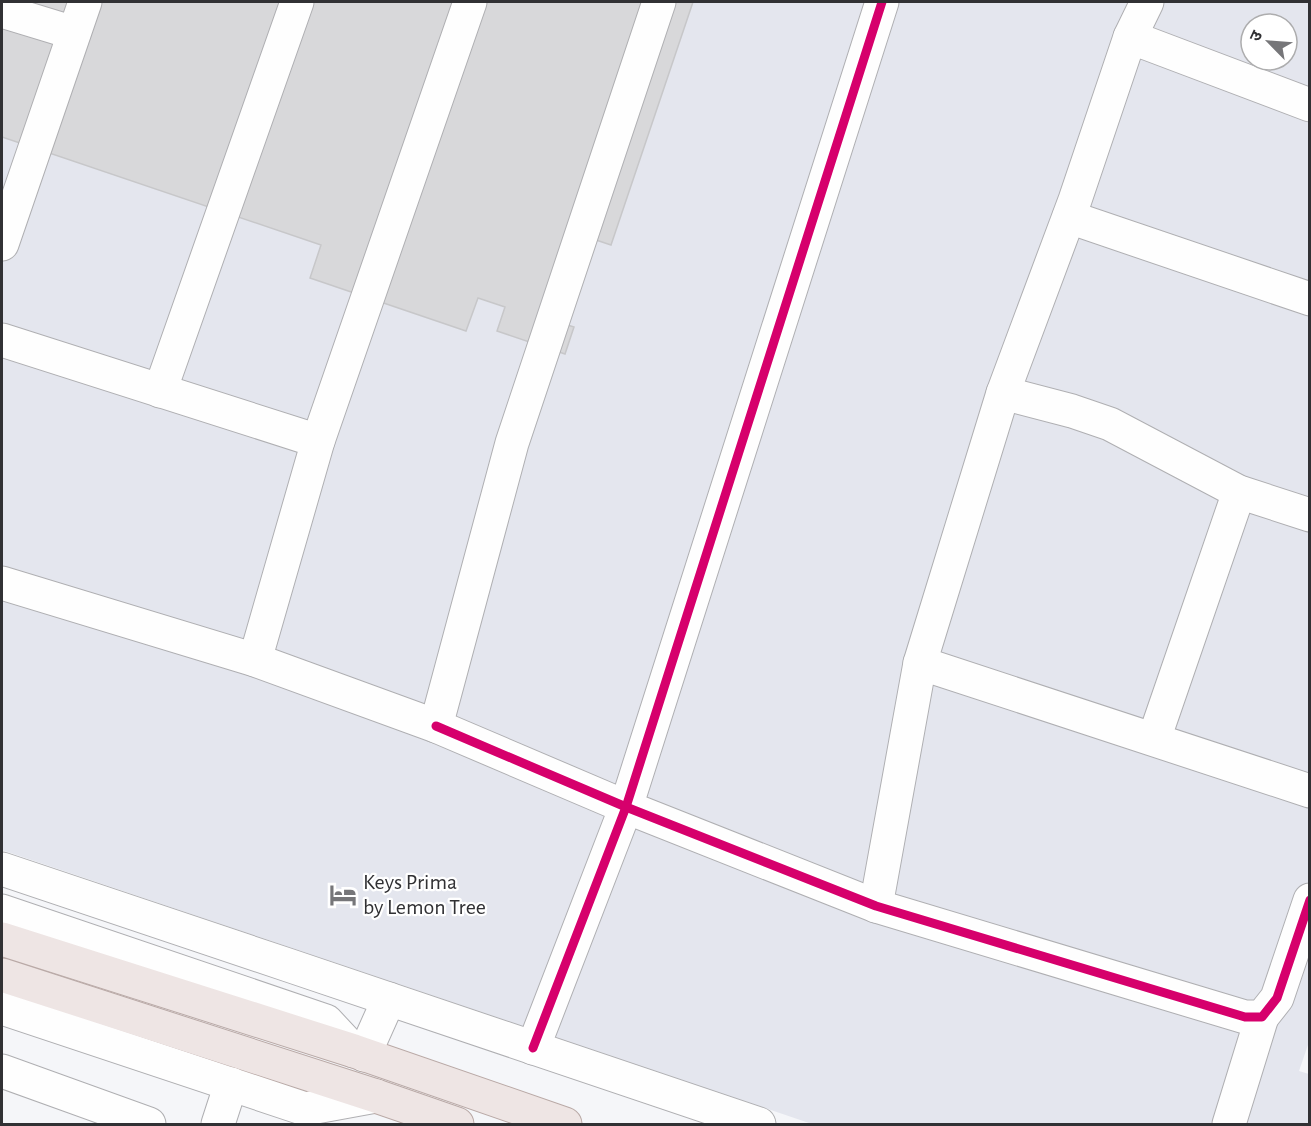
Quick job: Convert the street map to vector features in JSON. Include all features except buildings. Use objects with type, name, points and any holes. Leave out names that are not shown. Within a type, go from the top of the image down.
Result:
[{"type":"main road","points":[[2,939],[359,1053],[565,1125]]},
{"type":"main road","points":[[2,975],[376,1096],[422,1119],[457,1125]]},
{"type":"street","points":[[2,244],[12,183],[85,2]]},
{"type":"street","points":[[160,391],[297,2]]},
{"type":"street","points":[[255,660],[318,441],[470,2]]},
{"type":"street","points":[[436,726],[512,443],[659,2]]},
{"type":"street","points":[[533,1048],[626,807],[882,2]]},
{"type":"street","points":[[876,906],[920,663],[1003,393],[1069,217],[1130,37],[1146,2]]},
{"type":"street","points":[[2,11],[74,33]]},
{"type":"street","points":[[1130,37],[1310,105]]},
{"type":"street","points":[[1069,217],[1310,299]]},
{"type":"street","points":[[2,340],[318,441]]},
{"type":"street","points":[[1003,393],[1072,411],[1110,424],[1239,492],[1310,515]]},
{"type":"street","points":[[1154,739],[1239,492]]},
{"type":"street","points":[[2,583],[255,660],[436,726],[626,807],[876,906],[1245,1017],[1262,1017]]},
{"type":"street","points":[[920,663],[1310,791]]},
{"type":"street","points":[[2,869],[759,1125]]},
{"type":"street","points":[[1229,1125],[1262,1017],[1277,998],[1310,900]]},
{"type":"street","points":[[2,911],[326,1021],[359,1053],[389,999]]},
{"type":"street","points":[[2,1008],[225,1101],[305,1109],[376,1096]]},
{"type":"street","points":[[2,1071],[149,1125]]},
{"type":"shaded area","points":[[2,2],[1309,2],[1310,1039],[1299,1071],[1309,1074],[1309,1124],[812,1124],[2,850]]},
{"type":"cycle path","points":[[533,1048],[626,807],[882,2]]},
{"type":"cycle path","points":[[436,726],[626,807],[876,906],[1245,1017],[1262,1017],[1277,998],[1310,900]]},
{"type":"place","name":"Keys Prima by Lemon Tree","points":[[343,895]]}]
